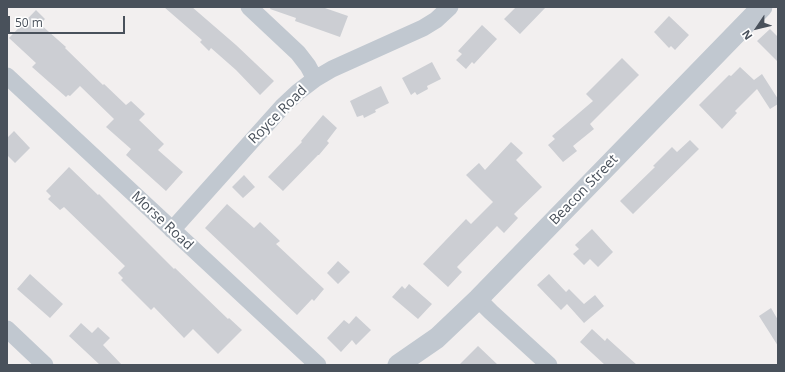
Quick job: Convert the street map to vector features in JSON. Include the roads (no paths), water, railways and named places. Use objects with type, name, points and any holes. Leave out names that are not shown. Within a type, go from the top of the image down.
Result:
[{"type":"street","points":[[249,7],[298,53],[308,66],[315,79]]},
{"type":"street","name":"Royce Road","points":[[172,230],[283,106],[315,79],[332,69],[423,28],[436,20],[450,7]]},
{"type":"street","name":"Beacon Street","points":[[398,365],[437,338],[478,299],[762,7]]},
{"type":"street","name":"Morse Road","points":[[7,76],[318,365]]},
{"type":"street","points":[[478,299],[490,312],[549,365]]},
{"type":"street","points":[[7,330],[45,365]]}]
